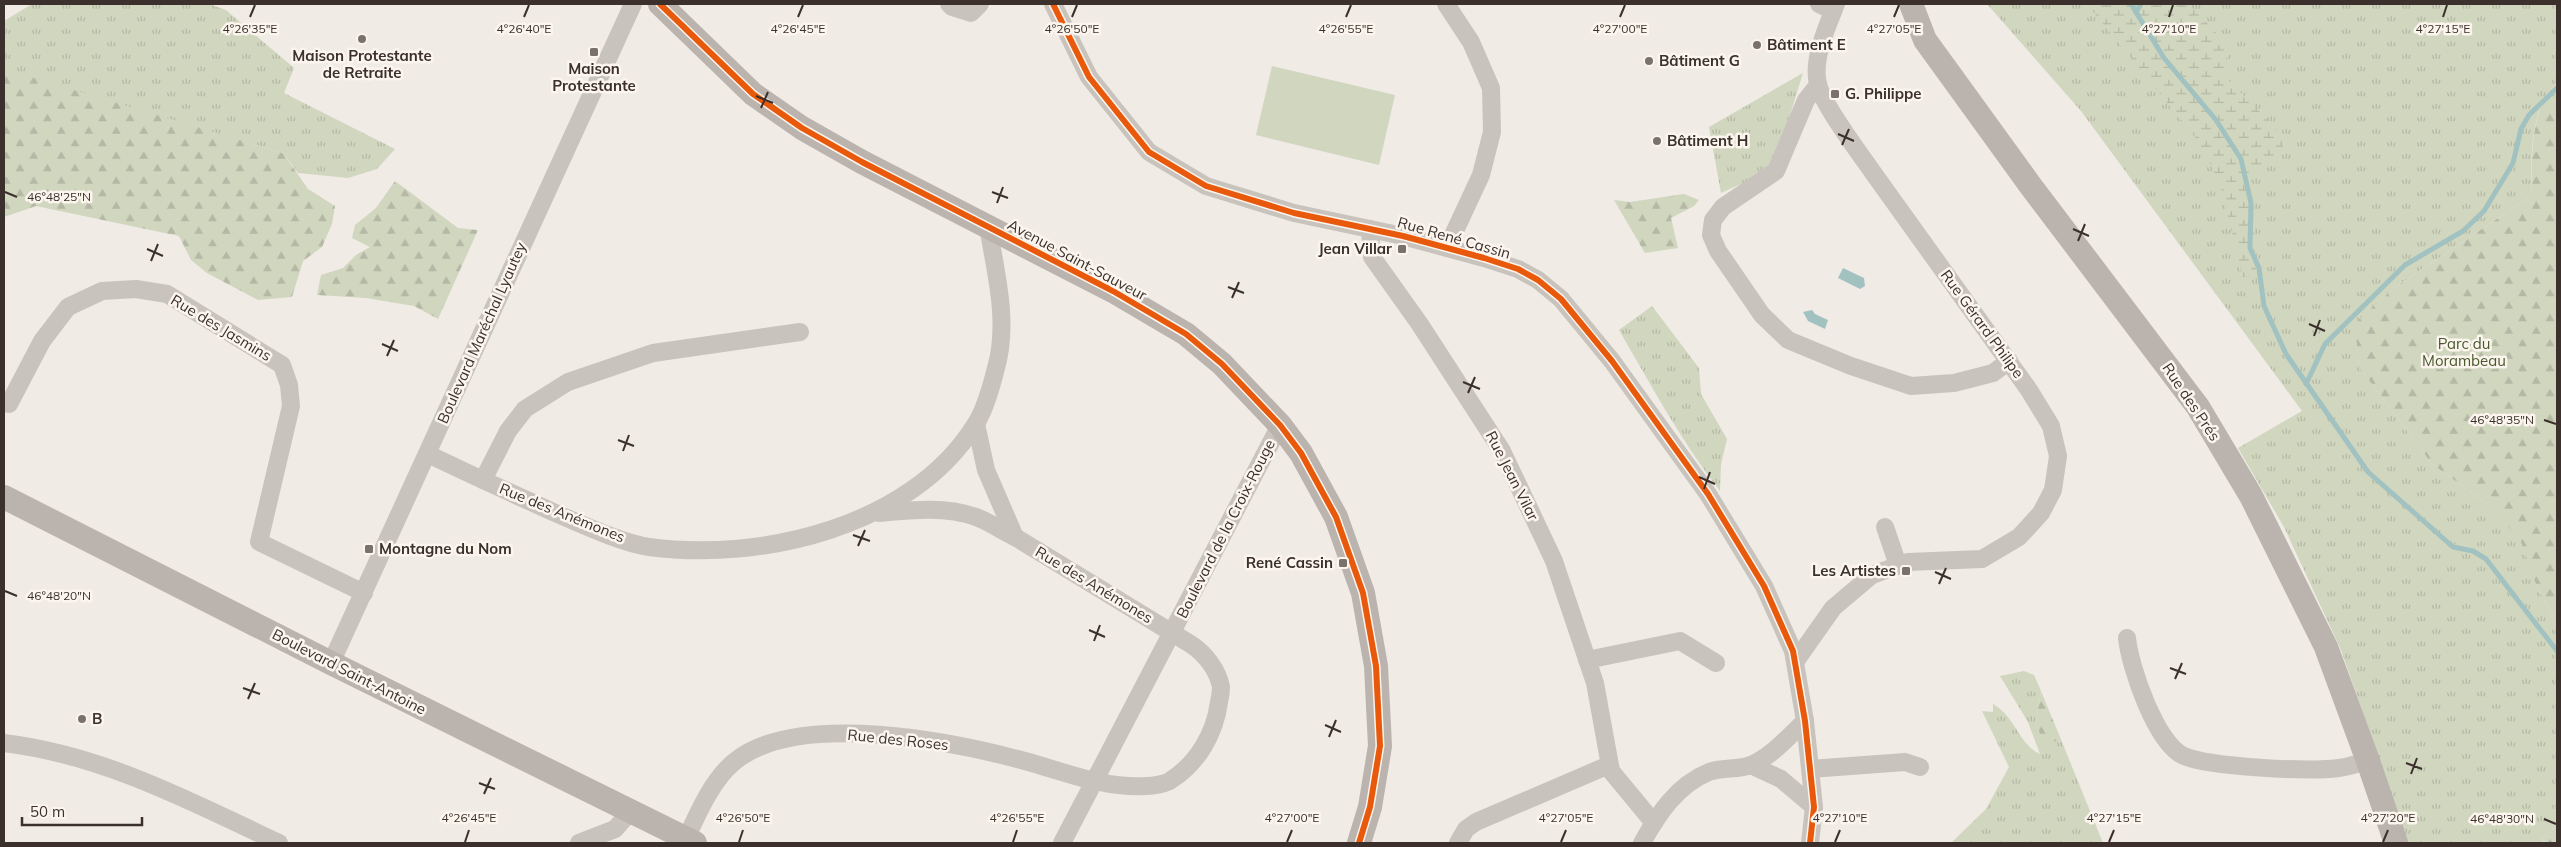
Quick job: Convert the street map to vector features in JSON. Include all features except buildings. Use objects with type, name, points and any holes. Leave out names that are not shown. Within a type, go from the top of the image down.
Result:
[{"type":"street","name":"Boulevard Maréchal Lyautey","points":[[331,664],[576,125],[634,4]]},
{"type":"street","name":"Avenue Saint-Sauveur","points":[[660,4],[752,94],[802,128],[862,162],[988,228],[1113,290],[1186,334],[1222,364],[1280,425],[1301,453],[1336,517],[1363,593],[1376,666],[1380,746],[1370,807],[1359,843]]},
{"type":"street","points":[[949,4],[952,7],[971,13],[980,4]]},
{"type":"street","name":"Rue René Cassin","points":[[1053,4],[1089,77],[1149,152],[1206,186],[1294,213],[1447,248],[1518,269],[1538,280],[1561,299],[1612,361],[1708,494],[1764,586],[1793,651],[1805,721],[1814,807],[1810,843]]},
{"type":"street","points":[[1446,4],[1471,42],[1491,88],[1492,132],[1481,175],[1447,248]]},
{"type":"street","name":"Rue des Prés","points":[[1911,4],[1925,40],[2030,185],[2198,407],[2251,496],[2326,647],[2396,843]]},
{"type":"street","points":[[1829,6],[1817,67],[1818,85],[1806,100],[1776,171],[1723,207],[1713,220],[1711,235],[1718,251],[1762,315],[1788,340],[1851,366],[1911,386],[1954,383],[1992,373],[2009,361]]},
{"type":"street","name":"Rue Gérard Philipe","points":[[1794,662],[1833,608],[1872,575],[1898,565],[1925,560],[1982,558],[2019,537],[2041,513],[2053,490],[2058,456],[2051,426],[2009,361],[1855,146],[1818,85]]},
{"type":"street","name":"Rue des Anémones","points":[[877,513],[928,477],[957,450],[976,424],[997,367],[1002,323],[988,228]]},
{"type":"street","name":"Rue Jean Vilar","points":[[1370,229],[1372,258],[1408,307],[1502,451],[1554,561],[1588,660],[1595,683],[1611,771],[1654,823]]},
{"type":"street","name":"Rue des Jasmins","points":[[6,408],[42,341],[68,307],[102,291],[136,289],[167,294],[282,365],[289,385],[291,406],[259,542],[364,593]]},
{"type":"street","points":[[483,480],[508,431],[525,409],[568,382],[653,353],[800,332]]},
{"type":"street","points":[[976,424],[986,470],[1015,537]]},
{"type":"street","name":"Boulevard de la Croix-Rouge","points":[[1062,843],[1280,425]]},
{"type":"street","name":"Rue des Anémones","points":[[428,454],[587,527],[647,547],[713,550],[788,543],[877,513],[921,509],[950,511],[976,517],[1015,537],[1172,633]]},
{"type":"street","name":"Boulevard Saint-Antoine","points":[[4,497],[331,664],[691,841]]},
{"type":"street","points":[[1885,527],[1898,565]]},
{"type":"street","name":"Boulevard de la Croix-Rouge","points":[[1094,782],[1147,786],[1170,782],[1201,752],[1216,720],[1221,688],[1211,663],[1198,649],[1172,633]]},
{"type":"street","points":[[2127,638],[2128,652],[2145,703],[2160,732],[2182,755],[2216,762],[2281,768],[2339,768],[2368,761]]},
{"type":"street","points":[[1588,660],[1680,641],[1716,664]]},
{"type":"street","points":[[1642,843],[1654,823],[1680,789],[1710,772],[1751,765],[1777,748],[1805,721]]},
{"type":"street","name":"Rue des Roses","points":[[691,841],[712,789],[733,763],[758,748],[781,739],[802,735],[878,735],[937,744],[1032,764],[1094,782]]},
{"type":"street","points":[[4,743],[55,752],[111,768],[173,792],[279,843]]},
{"type":"street","points":[[1810,769],[1904,762],[1920,767]]},
{"type":"street","points":[[1458,843],[1466,829],[1476,822],[1609,765]]},
{"type":"street","points":[[1751,765],[1781,779],[1814,807]]},
{"type":"street","points":[[579,843],[615,828],[630,812]]},
{"type":"green space","points":[[32,4],[209,4],[226,10],[294,68],[284,93],[395,149],[377,169],[348,178],[298,173],[283,153],[4,70],[4,21]]},
{"type":"green space","points":[[1987,4],[2557,4],[2557,83],[2548,94],[2536,121],[2532,151],[2531,196],[2394,288],[2356,323],[2359,367],[2432,464],[2482,500],[2521,539],[2537,587],[2557,622],[2557,825],[2540,841],[2548,843],[2408,843],[2341,650],[2284,527],[2238,448],[2302,411],[2081,111]]},
{"type":"green space","points":[[2087,4],[2189,4],[2230,48],[2223,75],[2285,137],[2280,158],[2252,172],[2256,276],[2243,277],[2220,184],[2199,142]]},
{"type":"green space","points":[[1272,66],[1395,95],[1379,165],[1256,135]]},
{"type":"green space","points":[[4,69],[283,153],[308,189],[335,206],[332,224],[322,247],[303,261],[292,297],[258,300],[207,273],[191,260],[179,236],[36,206],[4,217]]},
{"type":"green space","points":[[1803,73],[1782,141],[1765,173],[1721,193],[1709,127]]},
{"type":"green space","name":"Parc du Morambeau","points":[[2557,83],[2557,622],[2537,587],[2520,539],[2482,500],[2432,464],[2359,367],[2355,323],[2394,288],[2531,196],[2532,151],[2537,121],[2541,107]]},
{"type":"green space","points":[[395,181],[458,228],[478,230],[438,319],[414,306],[366,298],[317,295],[321,275],[343,268],[356,255],[370,247],[352,238],[355,225],[376,208]]},
{"type":"green space","points":[[1684,194],[1699,200],[1694,206],[1671,218],[1678,248],[1645,253],[1614,200],[1630,202]]},
{"type":"green space","points":[[1652,306],[1699,368],[1701,394],[1727,439],[1721,464],[1720,491],[1679,433],[1619,330]]},
{"type":"green space","points":[[2024,671],[2034,675],[2041,691],[2036,722],[2042,739],[2062,742],[2103,843],[1951,843],[1986,809],[2009,767],[1982,711],[1993,712],[1993,704],[2007,716],[2027,744],[2040,754],[2028,722],[2000,676]]},
{"type":"green space","points":[[2041,691],[2062,742],[2042,740],[2036,722]]},
{"type":"green space","points":[[2557,825],[2557,843],[2540,841]]},
{"type":"water","points":[[1843,268],[1864,278],[1865,286],[1860,289],[1838,278]]},
{"type":"water","points":[[1812,310],[1815,314],[1828,320],[1825,329],[1808,321],[1803,312]]},
{"type":"waterway","points":[[2131,4],[2164,58],[2216,120],[2241,159],[2251,203],[2250,248],[2259,268],[2264,306],[2286,354],[2368,472],[2453,547],[2473,551],[2486,559],[2557,651]]},
{"type":"waterway","points":[[2136,12],[2141,4]]},
{"type":"waterway","points":[[2306,384],[2325,344],[2405,265],[2463,231],[2484,211],[2513,163],[2521,129],[2529,115],[2557,88]]},
{"type":"cycle path","points":[[660,4],[753,94],[802,128],[862,162],[1113,291],[1186,334],[1222,364],[1280,425],[1301,453],[1336,517],[1363,593],[1376,666],[1380,746],[1370,807],[1359,843]]},
{"type":"cycle path","points":[[1053,4],[1089,77],[1149,152],[1206,186],[1294,213],[1403,236],[1484,258],[1518,269],[1538,280],[1561,299],[1612,361],[1708,494],[1764,586],[1793,651],[1805,721],[1814,807],[1810,843]]},
{"type":"place","name":"Maison Protestante de Retraite","points":[[362,39]]},
{"type":"place","name":"Bâtiment E","points":[[1757,45]]},
{"type":"place","name":"Maison Protestante","points":[[594,52]]},
{"type":"place","name":"Bâtiment G","points":[[1649,61]]},
{"type":"place","name":"G. Philippe","points":[[1835,94]]},
{"type":"place","name":"Bâtiment H","points":[[1657,141]]},
{"type":"place","name":"Jean Villar","points":[[1402,249]]},
{"type":"place","name":"Montagne du Nom","points":[[369,549]]},
{"type":"place","name":"René Cassin","points":[[1343,563]]},
{"type":"place","name":"Les Artistes","points":[[1906,571]]},
{"type":"place","name":"B","points":[[82,719]]}]
